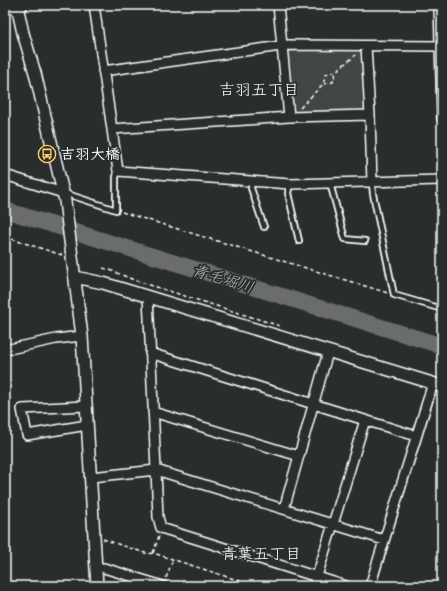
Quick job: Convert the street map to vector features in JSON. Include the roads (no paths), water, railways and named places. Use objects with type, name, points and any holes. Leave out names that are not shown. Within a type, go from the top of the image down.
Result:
[{"type":"street","points":[[94,5],[118,171],[290,184],[442,180]]},
{"type":"street","points":[[278,5],[289,117]]},
{"type":"street","points":[[439,5],[442,116]]},
{"type":"street","points":[[5,10],[19,6],[64,197],[68,254],[75,277],[82,336],[97,586]]},
{"type":"street","points":[[103,71],[282,46],[441,46]]},
{"type":"street","points":[[366,46],[372,183]]},
{"type":"street","points":[[112,129],[289,117],[370,115]]},
{"type":"street","points":[[5,176],[64,197]]},
{"type":"street","points":[[75,277],[103,283],[437,384],[416,436],[370,586]]},
{"type":"street","points":[[148,297],[158,517],[161,528],[346,586]]},
{"type":"street","points":[[5,350],[56,339],[82,336]]},
{"type":"street","points":[[284,509],[328,352]]},
{"type":"street","points":[[150,353],[416,436]]},
{"type":"street","points":[[86,406],[75,405],[22,409],[27,435],[87,425]]},
{"type":"street","points":[[153,412],[299,456]]},
{"type":"street","points":[[314,586],[365,420]]},
{"type":"street","points":[[91,477],[156,470],[384,540]]},
{"type":"street","points":[[104,568],[164,583]]},
{"type":"lane","points":[[64,197],[116,210],[116,177],[118,171]]},
{"type":"lane","points":[[252,181],[251,188],[264,227]]},
{"type":"lane","points":[[330,183],[345,239],[365,241]]},
{"type":"lane","points":[[372,183],[394,295],[442,309]]},
{"type":"lane","points":[[290,184],[288,193],[299,241]]},
{"type":"waterway","name":"青毛堀川","points":[[5,210],[442,346]]},
{"type":"waterway","points":[[375,586],[435,393]]},
{"type":"place","name":"吉羽大橋","points":[[47,154]]},
{"type":"district","name":"吉羽五丁目","points":[[259,89]]},
{"type":"district","name":"青葉五丁目","points":[[261,553]]}]
